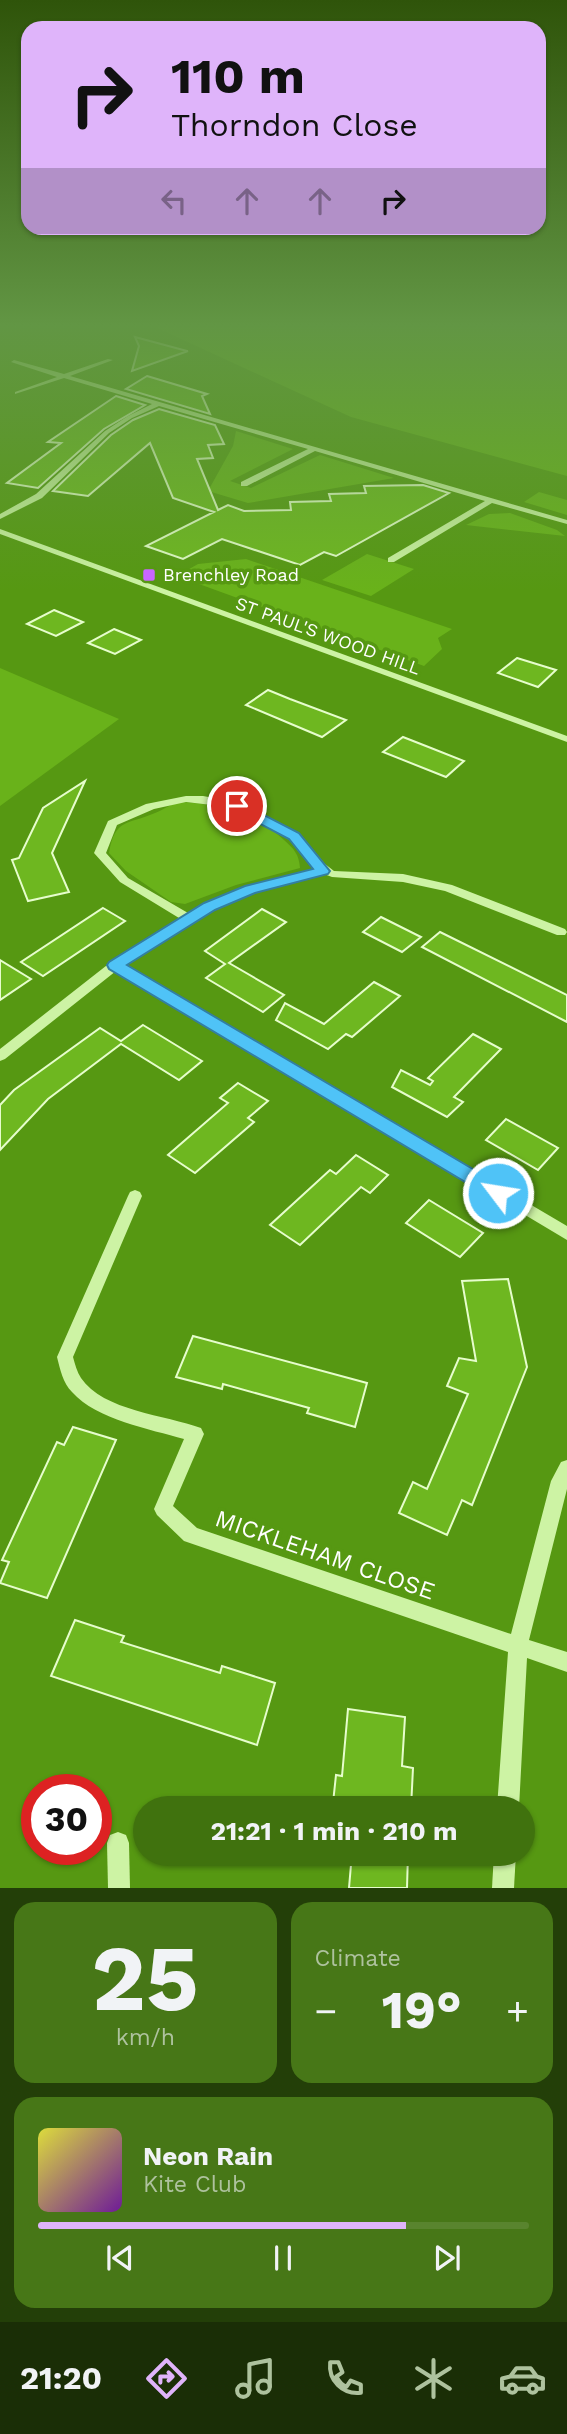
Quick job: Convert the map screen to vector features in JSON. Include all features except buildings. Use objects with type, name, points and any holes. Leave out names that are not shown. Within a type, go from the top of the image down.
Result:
[{"type":"street","points":[[0,517],[39,496],[107,432],[134,415]]},
{"type":"street","points":[[201,415],[567,522]]},
{"type":"street","points":[[244,484],[314,449]]},
{"type":"street","points":[[391,560],[491,500]]},
{"type":"street","points":[[537,513],[567,528]]},
{"type":"street","name":"ST PAUL'S WOOD HILL","points":[[0,531],[567,739]]},
{"type":"street","points":[[187,918],[124,880],[100,853],[112,823],[166,800],[193,797],[237,806],[294,836],[323,871],[338,876],[402,878],[448,888],[562,932]]},
{"type":"street","points":[[0,1056],[115,965],[187,918],[250,890],[323,871]]},
{"type":"street","points":[[115,965],[567,1234]]},
{"type":"street","name":"MICKLEHAM CLOSE","points":[[135,1196],[65,1357],[69,1374],[81,1391],[112,1408],[195,1434],[163,1509],[191,1535],[518,1646]]},
{"type":"street","points":[[509,1796],[518,1646],[560,1482],[567,1468]]},
{"type":"street","points":[[518,1646],[567,1662]]},
{"type":"street","points":[[118,1843],[119,1888]]},
{"type":"street","points":[[503,1888],[504,1866]]},
{"type":"green space","points":[[347,415],[567,415],[567,476]]},
{"type":"green space","points":[[236,431],[293,449],[230,481],[251,488],[320,455],[394,478],[248,503],[208,491],[233,446]]},
{"type":"green space","points":[[539,492],[567,500],[567,515],[524,502]]},
{"type":"green space","points":[[510,513],[557,530],[565,536],[466,525],[489,514]]},
{"type":"green space","points":[[367,554],[414,569],[371,596],[322,580]]},
{"type":"green space","points":[[246,559],[452,629],[438,638],[442,649],[424,666],[177,576],[198,564]]},
{"type":"green space","points":[[0,668],[119,719],[0,806]]},
{"type":"green space","points":[[181,802],[223,808],[261,823],[293,849],[300,868],[236,885],[185,904],[171,902],[126,871],[109,853],[115,834],[124,824]]},
{"type":"place","name":"Brenchley Road","points":[[149,575]]},
{"type":"route","points":[[237,806],[294,836],[323,871],[250,890],[209,906],[115,965],[498,1193]]}]
